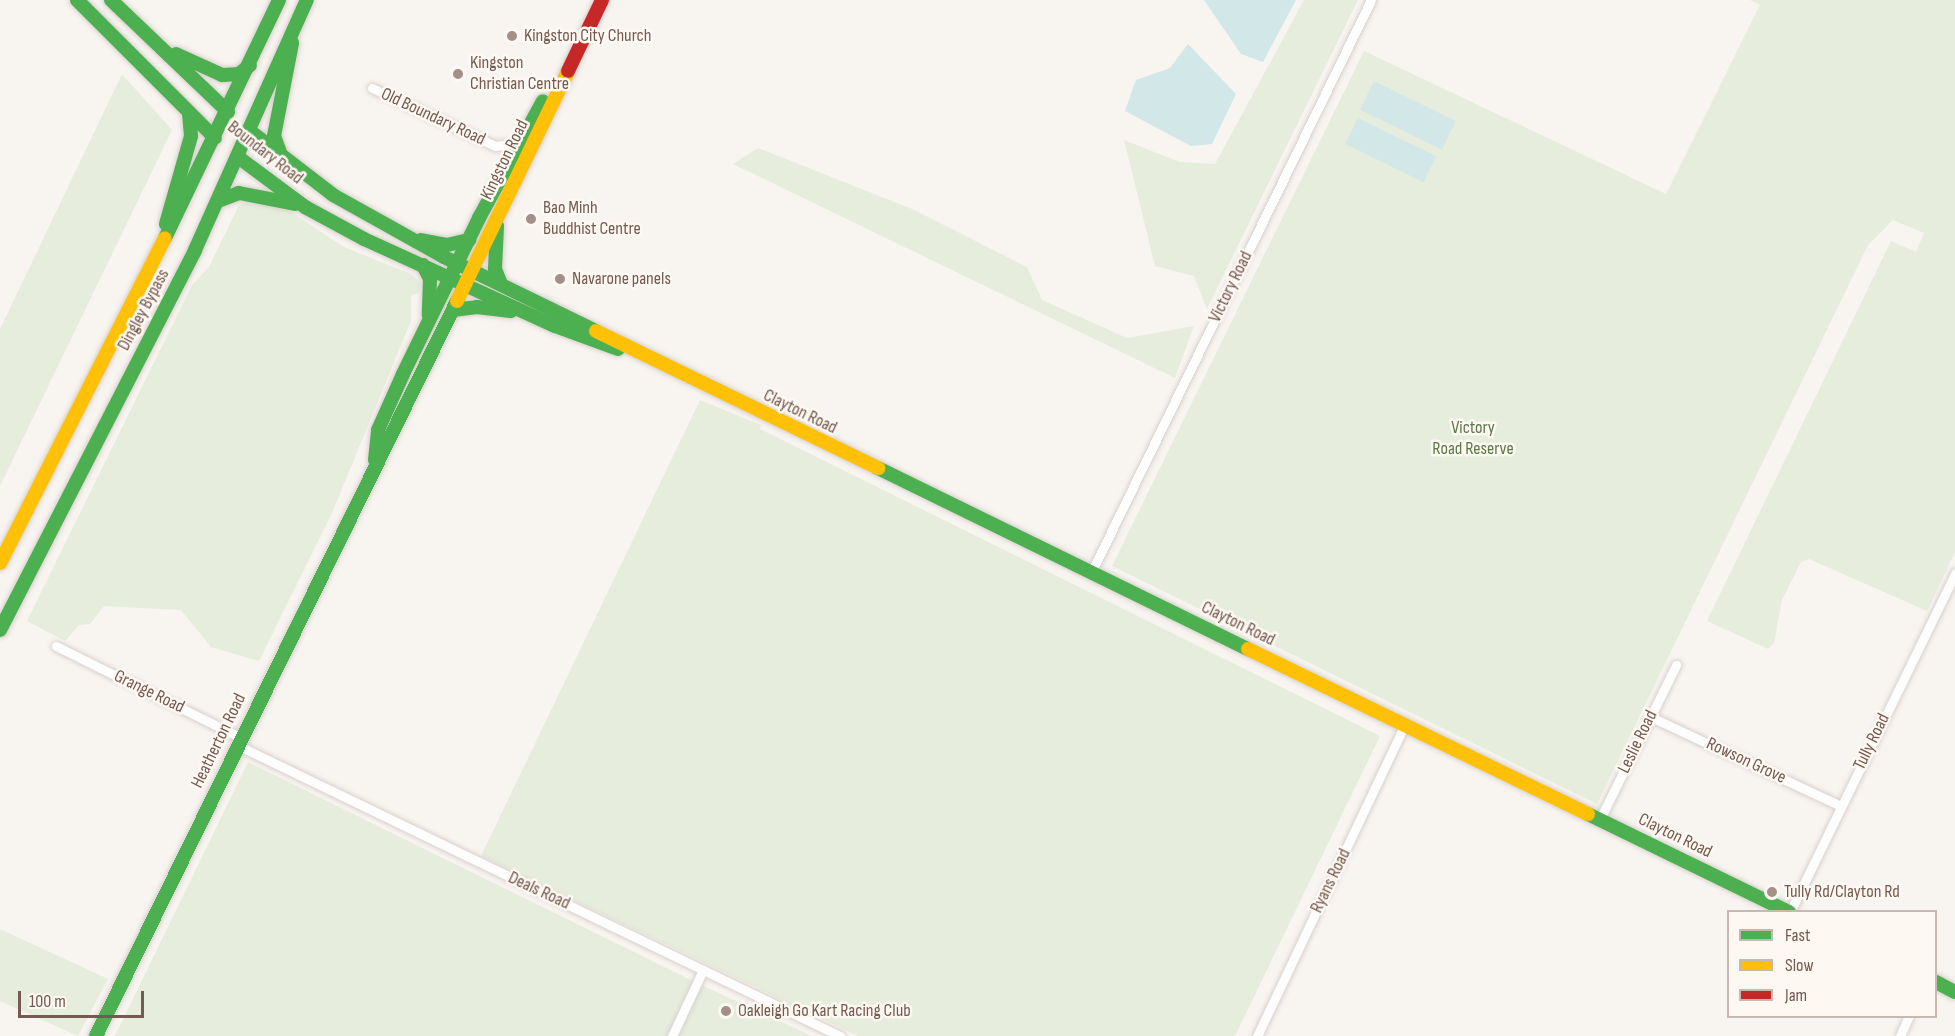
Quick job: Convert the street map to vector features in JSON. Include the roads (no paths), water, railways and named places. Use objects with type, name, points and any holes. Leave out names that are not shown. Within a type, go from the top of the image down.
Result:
[{"type":"main road","name":"Boundary Road","points":[[77,0],[215,138],[305,207],[465,285]]},
{"type":"main road","name":"Boundary Road","points":[[111,0],[228,112],[284,159],[342,201],[402,236],[472,270]]},
{"type":"main road","name":"Dingley Bypass","points":[[0,563],[228,112],[279,0]]},
{"type":"main road","name":"Dingley Bypass","points":[[0,630],[218,201],[294,35],[307,0]]},
{"type":"main road","name":"Kingston Road","points":[[457,263],[593,0]]},
{"type":"main road","name":"Kingston Road","points":[[472,270],[602,0]]},
{"type":"main road","points":[[284,159],[274,136],[294,35]]},
{"type":"main road","points":[[156,42],[202,69],[218,74],[239,74],[252,62]]},
{"type":"main road","points":[[162,244],[191,136],[189,114]]},
{"type":"main road","points":[[218,201],[239,193],[305,207]]},
{"type":"main road","points":[[500,213],[495,263],[501,284]]},
{"type":"main road","points":[[402,236],[447,245],[469,240]]},
{"type":"main road","name":"Heatherton Road","points":[[375,462],[378,430],[457,263]]},
{"type":"main road","points":[[422,337],[430,289],[429,274],[423,265]]},
{"type":"main road","name":"Clayton Road","points":[[472,270],[671,369],[1786,910]]},
{"type":"main road","name":"Heatherton Road","points":[[96,1036],[375,462],[389,442],[472,270]]},
{"type":"main road","name":"Clayton Road","points":[[465,285],[532,316],[671,369]]},
{"type":"main road","points":[[453,310],[477,307],[532,316],[544,305]]},
{"type":"main road","points":[[1937,983],[1955,992]]},
{"type":"street","name":"Victory Road","points":[[1091,573],[1371,0]]},
{"type":"street","name":"Old Boundary Road","points":[[372,88],[495,146],[504,156],[506,171]]},
{"type":"street","name":"Old Boundary Road","points":[[495,146],[521,143]]},
{"type":"street","name":"Tully Road","points":[[1791,910],[1955,573]]},
{"type":"street","name":"Grange Road","points":[[56,646],[239,742]]},
{"type":"street","name":"Leslie Road","points":[[1600,819],[1676,665]]},
{"type":"street","name":"Rowson Grove","points":[[1651,717],[1840,806]]},
{"type":"street","name":"Ryans Road","points":[[1257,1036],[1405,725]]},
{"type":"street","name":"Deals Road","points":[[239,742],[840,1036]]},
{"type":"street","points":[[672,1036],[703,970]]},
{"type":"street","points":[[1900,1036],[1909,1018]]},
{"type":"place","name":"Kingston City Church","points":[[512,36]]},
{"type":"place","name":"Kingston Christian Centre","points":[[458,74]]},
{"type":"place","name":"Bao Minh Buddhist Centre","points":[[531,219]]},
{"type":"place","name":"Navarone panels","points":[[560,279]]},
{"type":"place","name":"Tully Rd/Clayton Rd","points":[[1772,892]]},
{"type":"place","name":"Oakleigh Go Kart Racing Club","points":[[726,1011]]},
{"type":"park label","name":"Victory Road Reserve","points":[[1473,439]]}]
